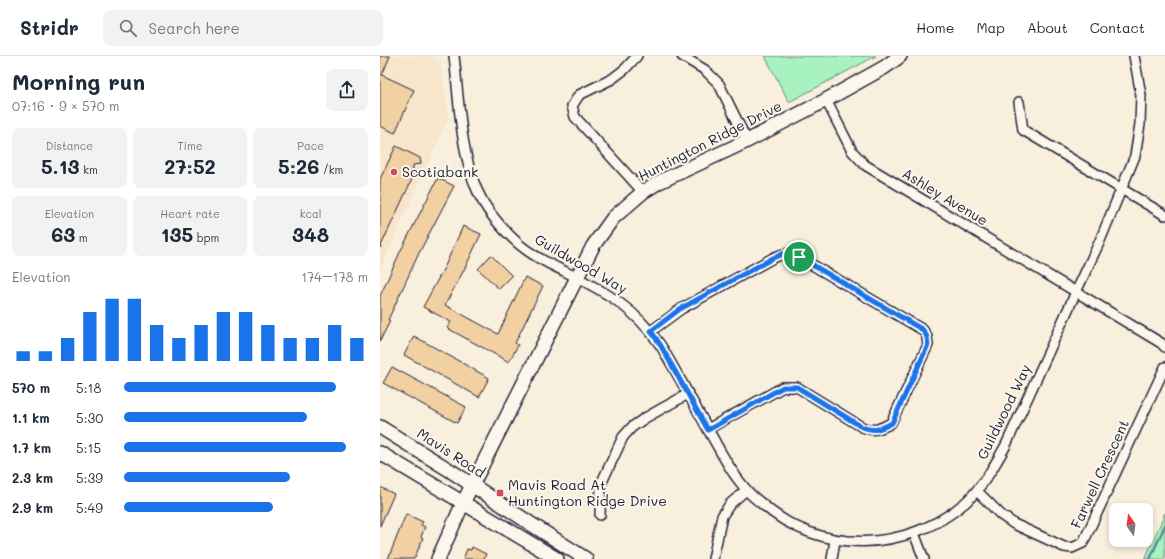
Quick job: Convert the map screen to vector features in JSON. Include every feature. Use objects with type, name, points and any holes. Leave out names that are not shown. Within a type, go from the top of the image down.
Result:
[{"type":"street","name":"Guildwood Way","points":[[454,56],[468,162],[477,191],[484,203],[506,232],[521,246],[545,262],[577,277],[614,298],[634,314],[651,331],[728,464],[746,490],[772,513],[796,528],[815,535],[835,540],[860,541],[883,540],[914,533],[950,514],[966,502],[977,491],[993,469],[1006,445],[1076,292],[1100,244],[1135,156],[1140,124],[1141,95],[1134,56]]},
{"type":"street","points":[[637,56],[625,69],[612,79],[579,95],[572,106],[575,117],[643,192]]},
{"type":"street","points":[[682,56],[705,70],[719,84],[747,141]]},
{"type":"street","name":"Huntington Ridge Drive","points":[[438,559],[463,503],[577,277],[593,246],[613,218],[643,192],[659,182],[747,141],[826,100],[885,67],[900,56]]},
{"type":"street","name":"Ashley Avenue","points":[[826,100],[852,151],[865,165],[1076,292]]},
{"type":"street","points":[[1019,102],[1023,130],[1165,214]]},
{"type":"street","points":[[651,331],[686,306],[773,258],[785,253],[799,257],[923,330],[927,337],[928,345],[892,423],[880,429],[871,430],[862,427],[797,387],[783,387],[708,430]]},
{"type":"street","points":[[1076,292],[1161,343],[1165,347]]},
{"type":"street","name":"Farwell Crescent","points":[[977,491],[1001,515],[1014,524],[1064,547],[1072,548],[1084,544],[1165,367]]},
{"type":"street","points":[[600,515],[601,484],[623,437],[632,427],[645,418],[688,394]]},
{"type":"street","name":"Mavis Road","points":[[380,427],[586,559]]},
{"type":"street","points":[[380,453],[557,559]]},
{"type":"street","points":[[713,559],[722,516],[730,504],[746,490]]},
{"type":"street","points":[[914,533],[924,559]]},
{"type":"street","points":[[832,559],[835,540]]},
{"type":"shaded area","points":[[380,56],[430,56],[441,61],[448,119],[380,270]]},
{"type":"green space","points":[[765,56],[876,56],[789,102]]},
{"type":"green space","points":[[1165,513],[1165,559],[1145,559],[1150,547],[1153,547],[1153,541]]},
{"type":"building","points":[[380,56],[390,56],[382,75],[414,90],[395,133],[380,126]]},
{"type":"building","points":[[396,146],[420,158],[421,164],[413,165],[413,177],[380,248],[380,179]]},
{"type":"building","points":[[438,178],[454,186],[419,253],[380,341],[380,296],[401,250]]},
{"type":"building","points":[[463,226],[481,234],[445,305],[498,334],[525,277],[543,286],[515,343],[518,345],[509,362],[447,328],[451,322],[423,307],[445,266]]},
{"type":"building","points":[[491,255],[512,276],[499,289],[478,269]]},
{"type":"building","points":[[414,336],[489,378],[479,397],[404,355]]},
{"type":"building","points":[[392,367],[466,407],[457,423],[383,383]]},
{"type":"building","points":[[380,487],[394,494],[380,526]]},
{"type":"building","points":[[406,514],[423,522],[421,525],[425,527],[421,537],[423,538],[414,559],[388,559]]},
{"type":"building","points":[[472,547],[486,554],[484,559],[463,559],[467,549],[471,550]]},
{"type":"waterway","points":[[1150,559],[1165,525]]},
{"type":"place","name":"Scotiabank","points":[[394,172]]},
{"type":"place","name":"Mavis Road At Huntington Ridge Drive","points":[[500,493]]},
{"type":"route","points":[[785,253],[799,257],[923,330],[927,337],[928,345],[892,423],[880,429],[871,430],[862,427],[797,387],[783,387],[708,430],[651,331],[680,309],[773,258],[785,253]]}]
